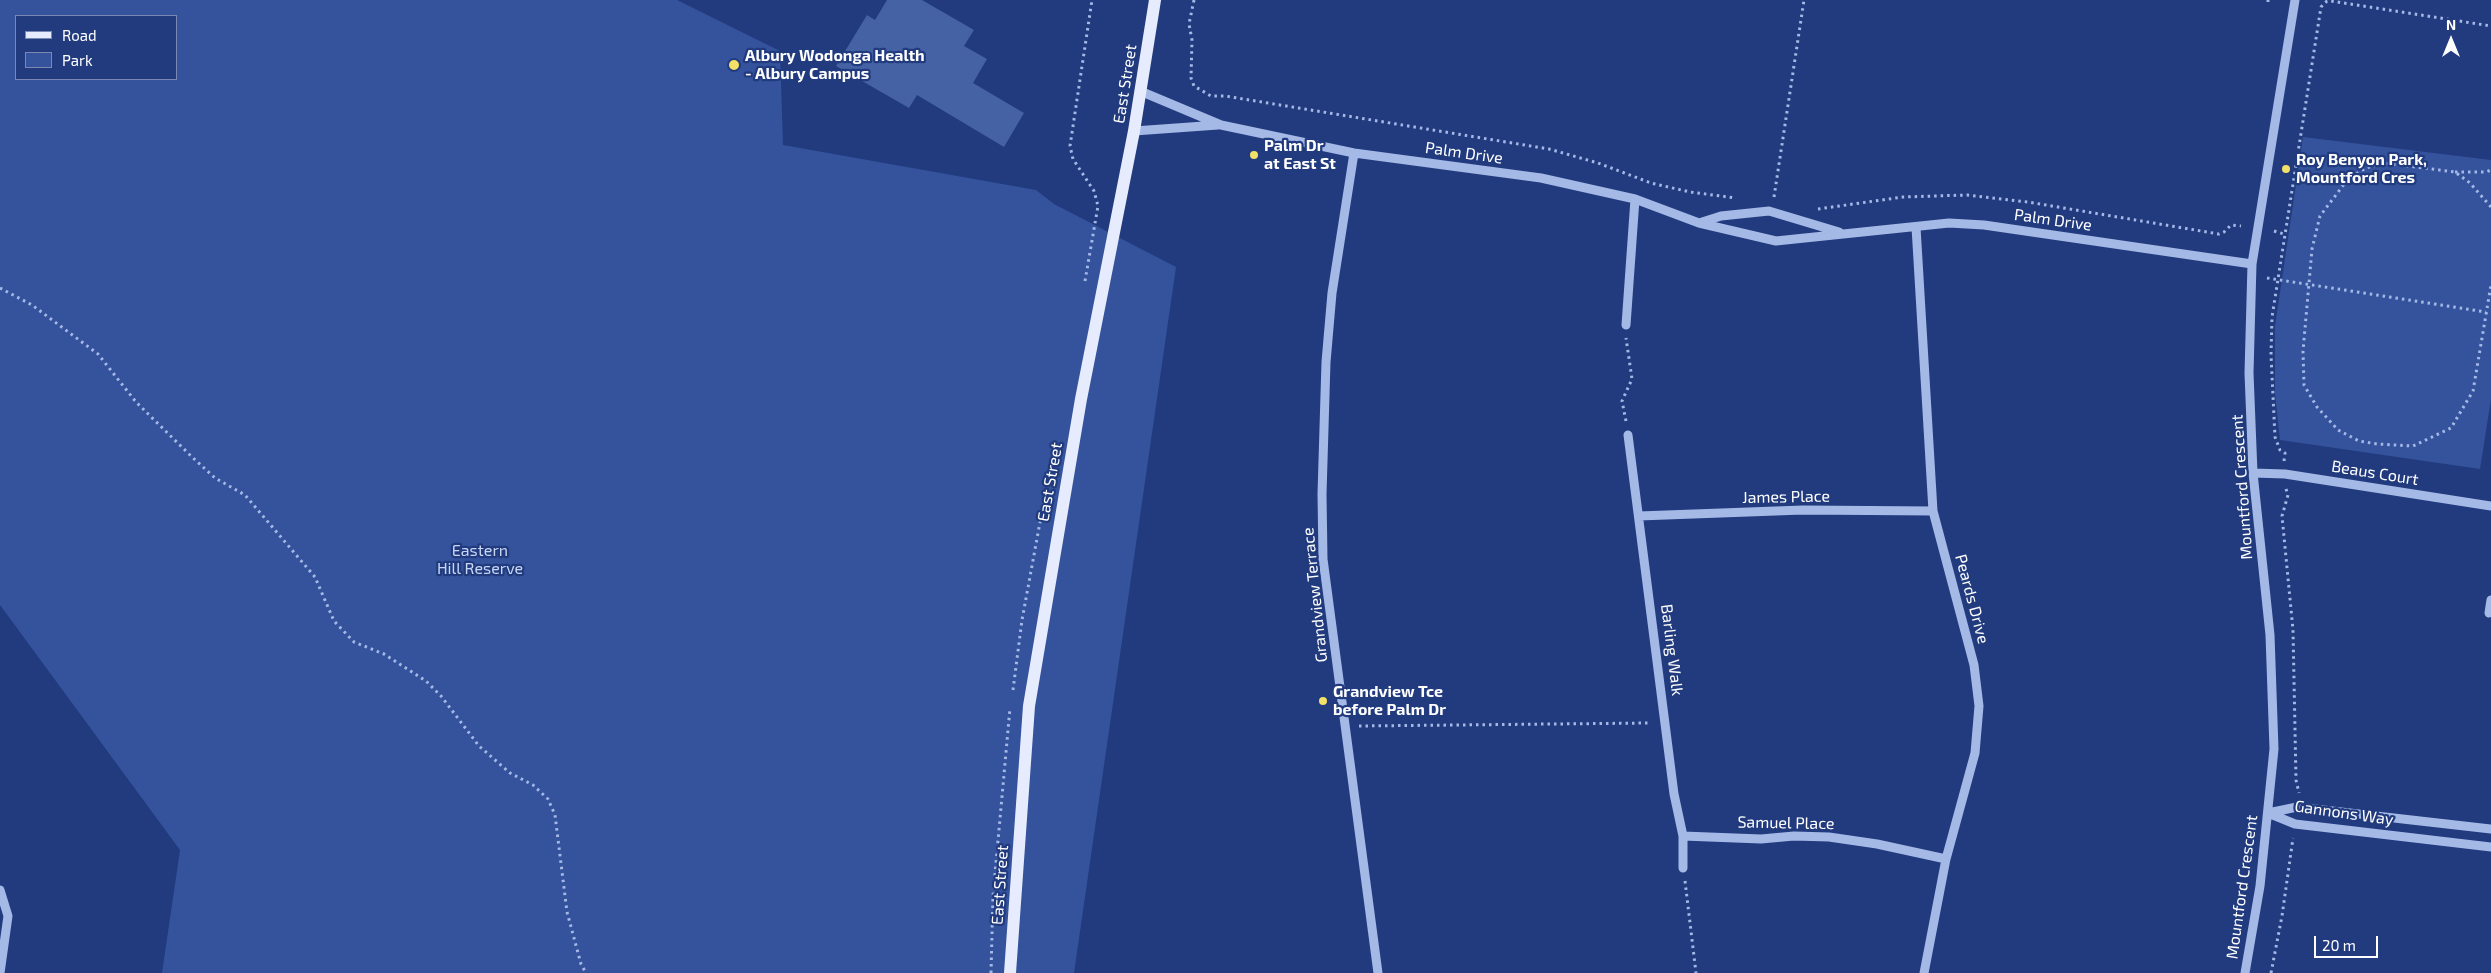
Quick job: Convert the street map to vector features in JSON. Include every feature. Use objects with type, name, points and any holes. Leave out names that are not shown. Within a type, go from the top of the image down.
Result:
[{"type":"main road","name":"East Street","points":[[1010,973],[1029,706],[1081,398],[1134,131],[1155,0]]},
{"type":"street","name":"Mountford Crescent","points":[[2245,973],[2260,886],[2274,750],[2270,635],[2253,473],[2249,373],[2251,275],[2296,0]]},
{"type":"street","name":"Palm Drive","points":[[1140,91],[1221,125],[1354,153],[1541,178],[1635,199],[1699,223],[1776,242],[1949,223],[1984,225],[2252,264]]},
{"type":"street","name":"Palm Drive","points":[[1134,131],[1221,125]]},
{"type":"street","name":"Grandview Terrace","points":[[1354,153],[1332,293],[1326,362],[1322,467],[1323,560],[1378,973]]},
{"type":"street","points":[[1626,325],[1635,199]]},
{"type":"street","name":"Palm Drive","points":[[1699,223],[1721,216],[1769,211],[1795,217],[1818,228],[1849,234]]},
{"type":"street","name":"Peards Drive","points":[[1916,227],[1933,511],[1974,665],[1979,706],[1975,753],[1946,858],[1924,973]]},
{"type":"street","name":"Barling Walk","points":[[1628,435],[1674,794],[1683,836],[1683,868]]},
{"type":"street","name":"Beaus Court","points":[[2253,473],[2281,474],[2491,506]]},
{"type":"street","name":"James Place","points":[[1639,516],[1803,510],[1933,511]]},
{"type":"street","points":[[2489,613],[2491,600]]},
{"type":"street","name":"Gannons Way","points":[[2268,813],[2297,807],[2491,829]]},
{"type":"street","name":"Gannons Way","points":[[2268,813],[2295,824],[2491,847]]},
{"type":"street","name":"Samuel Place","points":[[1683,836],[1829,837],[1877,844],[1946,858]]},
{"type":"street","points":[[0,890],[8,916],[0,973]]},
{"type":"path","points":[[1085,284],[1098,206],[1094,191],[1073,160],[1070,146],[1092,0]]},
{"type":"path","points":[[1194,0],[1189,24],[1192,40],[1191,78],[1194,86],[1211,96],[1235,98],[1549,149],[1598,163],[1651,183],[1690,192],[1744,198]]},
{"type":"path","points":[[1774,197],[1804,0]]},
{"type":"path","points":[[2299,796],[2300,790],[2296,780],[2293,630],[2282,516],[2288,495],[2281,474],[2285,453],[2280,450],[2275,437],[2271,355],[2272,317],[2320,10],[2323,3],[2331,1],[2491,26]]},
{"type":"path","points":[[2491,170],[2455,172],[2384,163],[2366,168],[2348,179],[2320,216],[2312,249],[2303,350],[2304,384],[2317,407],[2338,430],[2359,441],[2377,444],[2413,446],[2451,428],[2473,391],[2491,285]]},
{"type":"path","points":[[2455,172],[2470,183],[2491,207]]},
{"type":"path","points":[[1808,208],[1903,197],[1967,195],[2028,202],[2219,234],[2231,225],[2241,226]]},
{"type":"path","points":[[1766,197],[1782,200]]},
{"type":"path","points":[[1818,208],[1824,214]]},
{"type":"path","points":[[2274,231],[2284,234]]},
{"type":"path","points":[[2251,275],[2486,312]]},
{"type":"path","points":[[0,288],[32,305],[98,354],[136,402],[198,463],[214,478],[245,495],[315,577],[334,621],[354,642],[384,654],[426,682],[441,696],[479,746],[510,773],[533,785],[548,799],[555,815],[567,912],[581,964],[586,973]]},
{"type":"path","points":[[1626,325],[1627,350],[1632,379],[1622,401],[1628,435]]},
{"type":"path","points":[[1012,695],[1022,620],[1049,476]]},
{"type":"path","points":[[991,973],[994,896],[1011,704]]},
{"type":"path","points":[[1346,726],[1666,723]]},
{"type":"path","points":[[2271,973],[2282,916],[2293,838]]},
{"type":"path","points":[[1683,868],[1696,973]]},
{"type":"green space","name":"Eastern Hill Reserve","points":[[0,0],[677,0],[780,51],[783,145],[1036,190],[1054,204],[1176,267],[1074,973],[162,973],[180,850],[0,605]]},
{"type":"green space","points":[[2303,137],[2491,160],[2491,399],[2480,469],[2280,440],[2275,394],[2275,326]]},
{"type":"building","points":[[887,0],[922,0],[974,30],[964,46],[987,59],[973,83],[1024,113],[1004,147],[917,95],[909,108],[836,66],[867,15],[875,20]]},
{"type":"place","name":"Albury Wodonga Health - Albury Campus","points":[[734,65]]},
{"type":"place","name":"Palm Dr at East St","points":[[1254,155]]},
{"type":"place","name":"Roy Benyon Park, Mountford Cres","points":[[2286,169]]},
{"type":"place","name":"Grandview Tce before Palm Dr","points":[[1323,701]]}]
